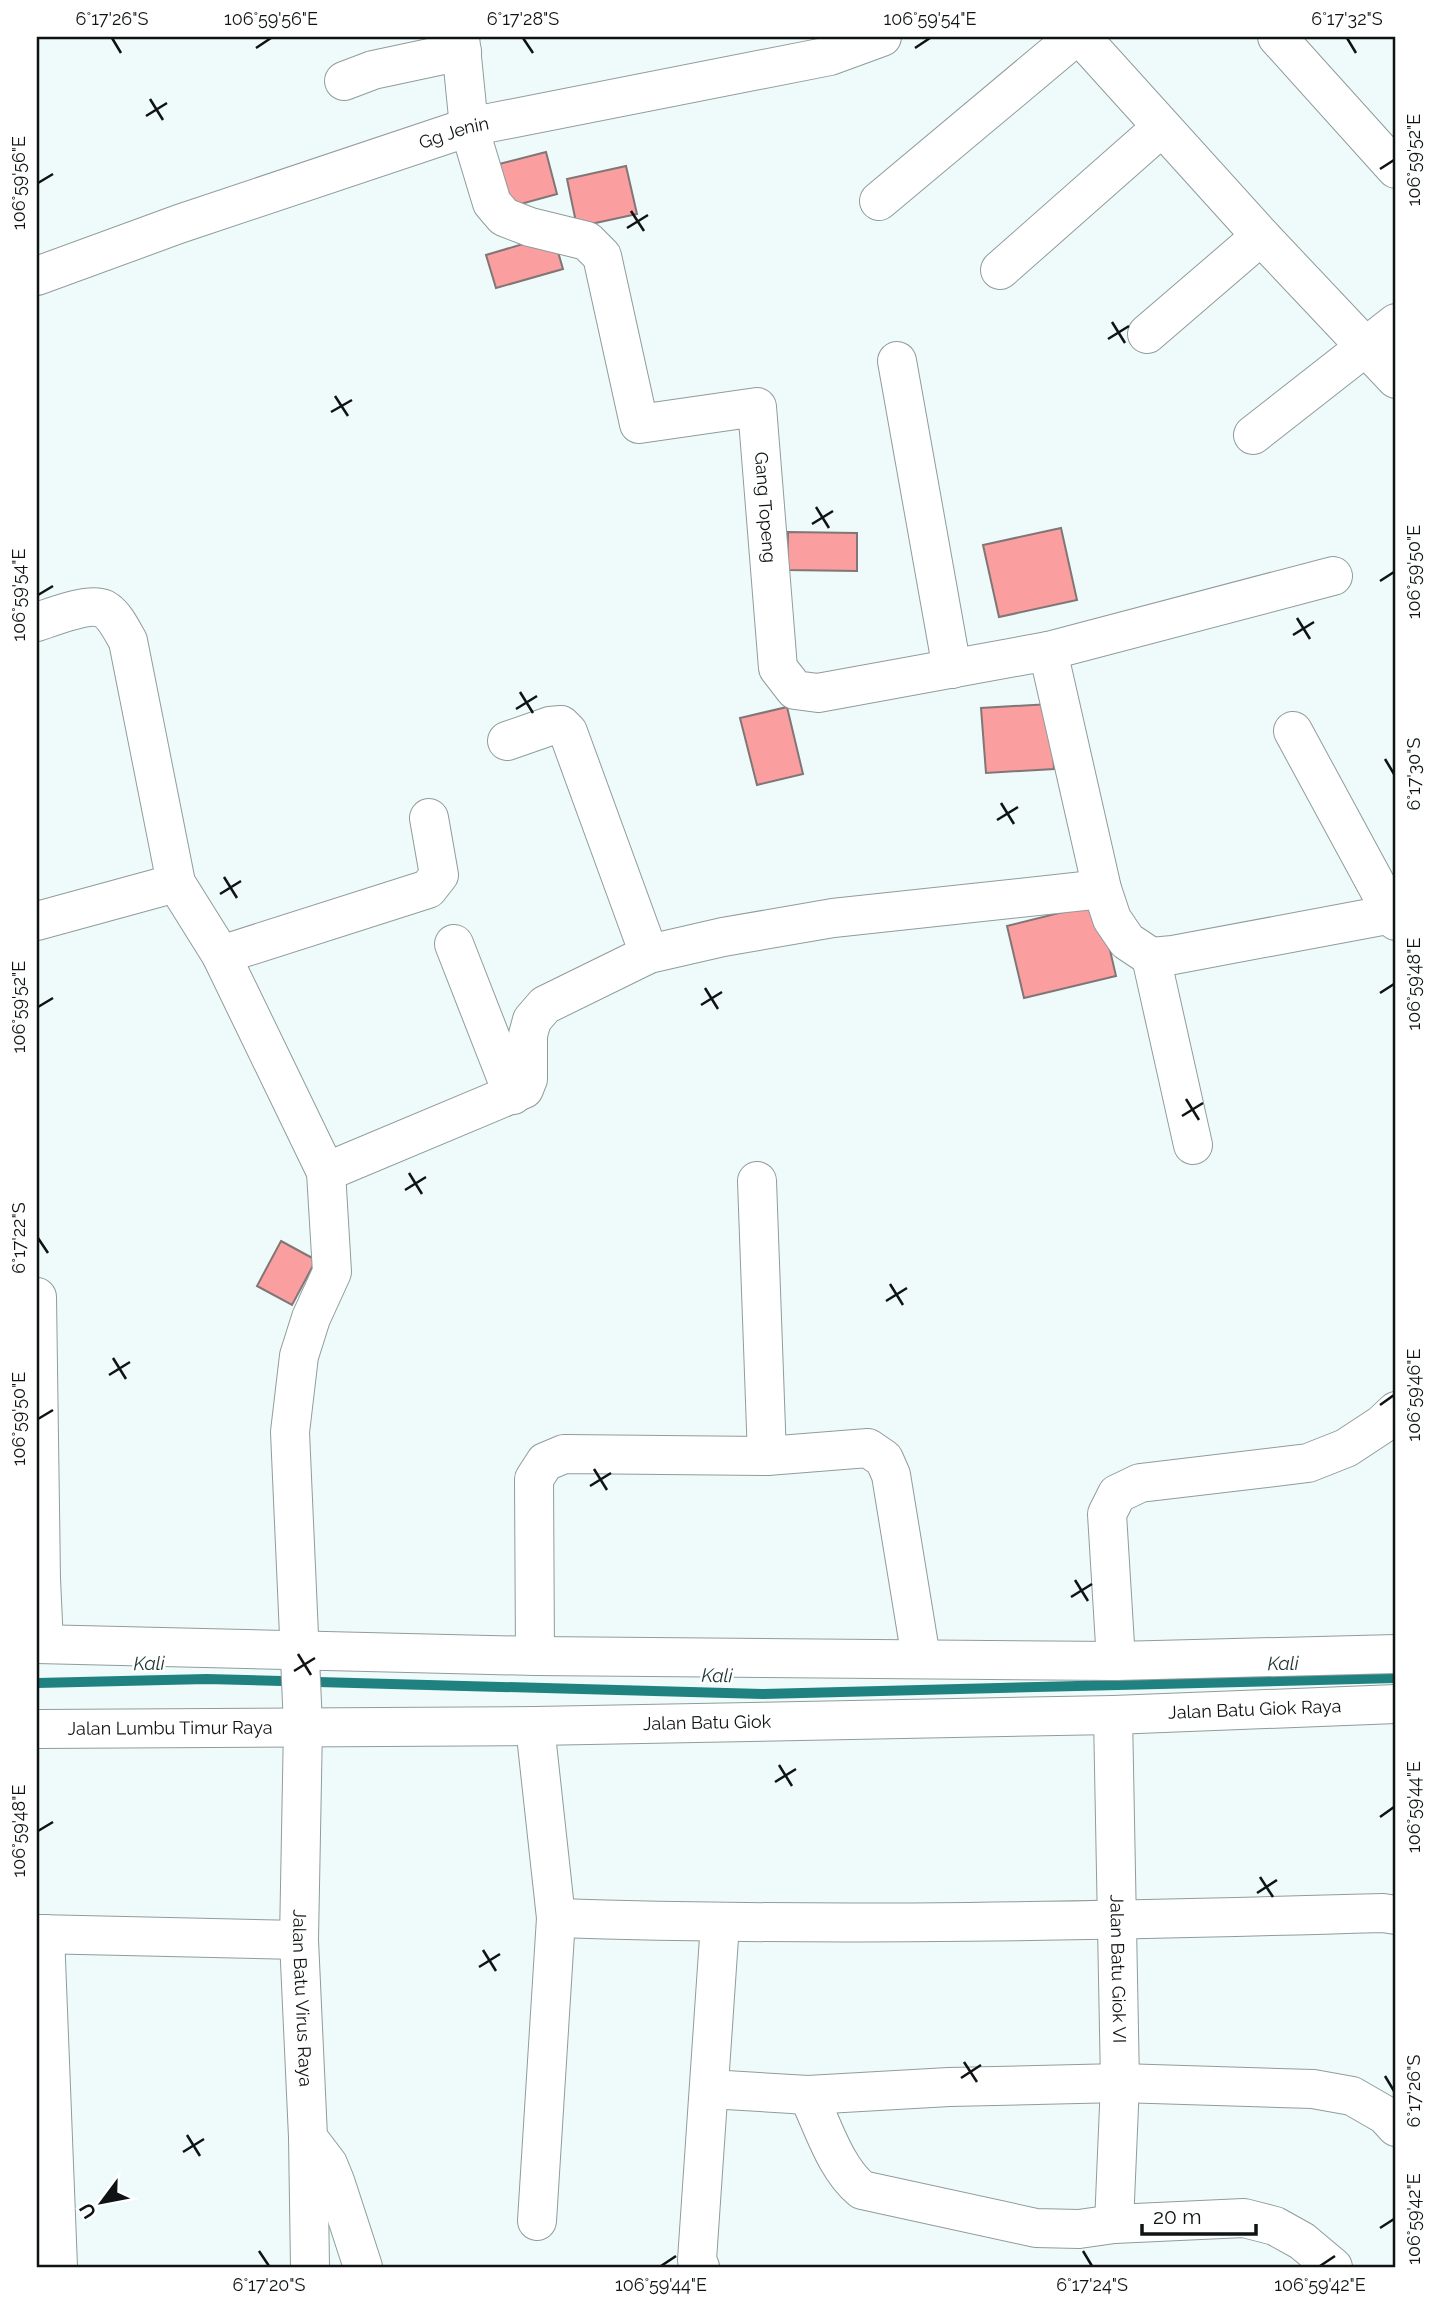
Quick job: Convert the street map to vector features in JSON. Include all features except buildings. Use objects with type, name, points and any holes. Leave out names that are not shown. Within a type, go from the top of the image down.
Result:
[{"type":"street","name":"Gg Jenin","points":[[37,276],[178,224],[469,127],[830,55],[882,37]]},
{"type":"street","points":[[879,201],[1075,37]]},
{"type":"street","points":[[1081,37],[1261,236],[1396,379]]},
{"type":"street","points":[[1277,37],[1396,168]]},
{"type":"street","name":"Gang Topeng","points":[[461,44],[469,127],[492,203],[504,217],[530,228],[587,241],[602,256],[639,425],[757,407],[778,668],[795,690],[818,693],[1048,651],[1333,576]]},
{"type":"street","points":[[344,81],[461,44]]},
{"type":"street","points":[[1000,270],[1162,127]]},
{"type":"street","points":[[1147,334],[1261,236]]},
{"type":"street","points":[[1253,435],[1396,323]]},
{"type":"street","points":[[897,361],[952,669]]},
{"type":"street","points":[[37,622],[89,607],[103,609],[114,619],[128,641],[176,883],[221,955],[326,1172],[332,1272],[311,1318],[299,1356],[290,1432],[299,1656]]},
{"type":"street","points":[[1048,651],[1102,889],[1112,919],[1127,941],[1151,957],[1394,917],[1293,731]]},
{"type":"street","points":[[507,741],[551,726],[561,725],[568,732],[649,954]]},
{"type":"street","points":[[221,955],[428,890],[439,875],[429,818]]},
{"type":"street","points":[[37,920],[176,883]]},
{"type":"street","points":[[326,1172],[513,1095],[524,1088],[528,1079],[528,1035],[532,1020],[545,1004],[649,954],[723,937],[833,918],[1102,889]]},
{"type":"street","points":[[454,944],[513,1095]]},
{"type":"street","points":[[1151,957],[1193,1145]]},
{"type":"street","points":[[757,1181],[768,1456]]},
{"type":"street","points":[[37,1297],[40,1644],[299,1656],[1116,1661],[1396,1654]]},
{"type":"street","points":[[1116,1661],[1107,1514],[1117,1494],[1140,1483],[1308,1463],[1346,1448],[1381,1425],[1396,1411]]},
{"type":"street","points":[[535,1656],[534,1479],[545,1462],[564,1454],[768,1456],[868,1448],[884,1459],[891,1475],[920,1658]]},
{"type":"street","name":"Jalan Batu Virus Raya","points":[[299,1656],[302,1715],[299,1940],[308,2137],[310,2267]]},
{"type":"street","name":"Jalan Batu Giok Raya","points":[[1113,1714],[1396,1704]]},
{"type":"street","name":"Jalan Batu Giok","points":[[302,1715],[535,1726],[1113,1714]]},
{"type":"street","name":"Jalan Batu Giok VI","points":[[1113,1714],[1120,2084],[1114,2224]]},
{"type":"street","name":"Jalan Lumbu Timur Raya","points":[[37,1729],[302,1715]]},
{"type":"street","points":[[535,1726],[556,1919],[537,2221]]},
{"type":"street","points":[[556,1919],[720,1923],[1117,1920],[1383,1913],[1396,1915]]},
{"type":"street","points":[[700,2267],[697,2260],[720,1923]]},
{"type":"street","points":[[58,2267],[41,1934],[299,1940]]},
{"type":"street","points":[[709,2089],[808,2095],[949,2087],[1120,2084],[1313,2089],[1352,2096],[1385,2115],[1396,2127]]},
{"type":"street","points":[[808,2095],[841,2165],[850,2180],[862,2190],[1036,2228],[1079,2229],[1114,2224],[1244,2218],[1275,2225],[1302,2241],[1333,2267]]},
{"type":"street","points":[[308,2137],[328,2164],[363,2267]]},
{"type":"waterway","name":"Kali","points":[[37,1683],[207,1679],[763,1694],[1396,1678]]}]
